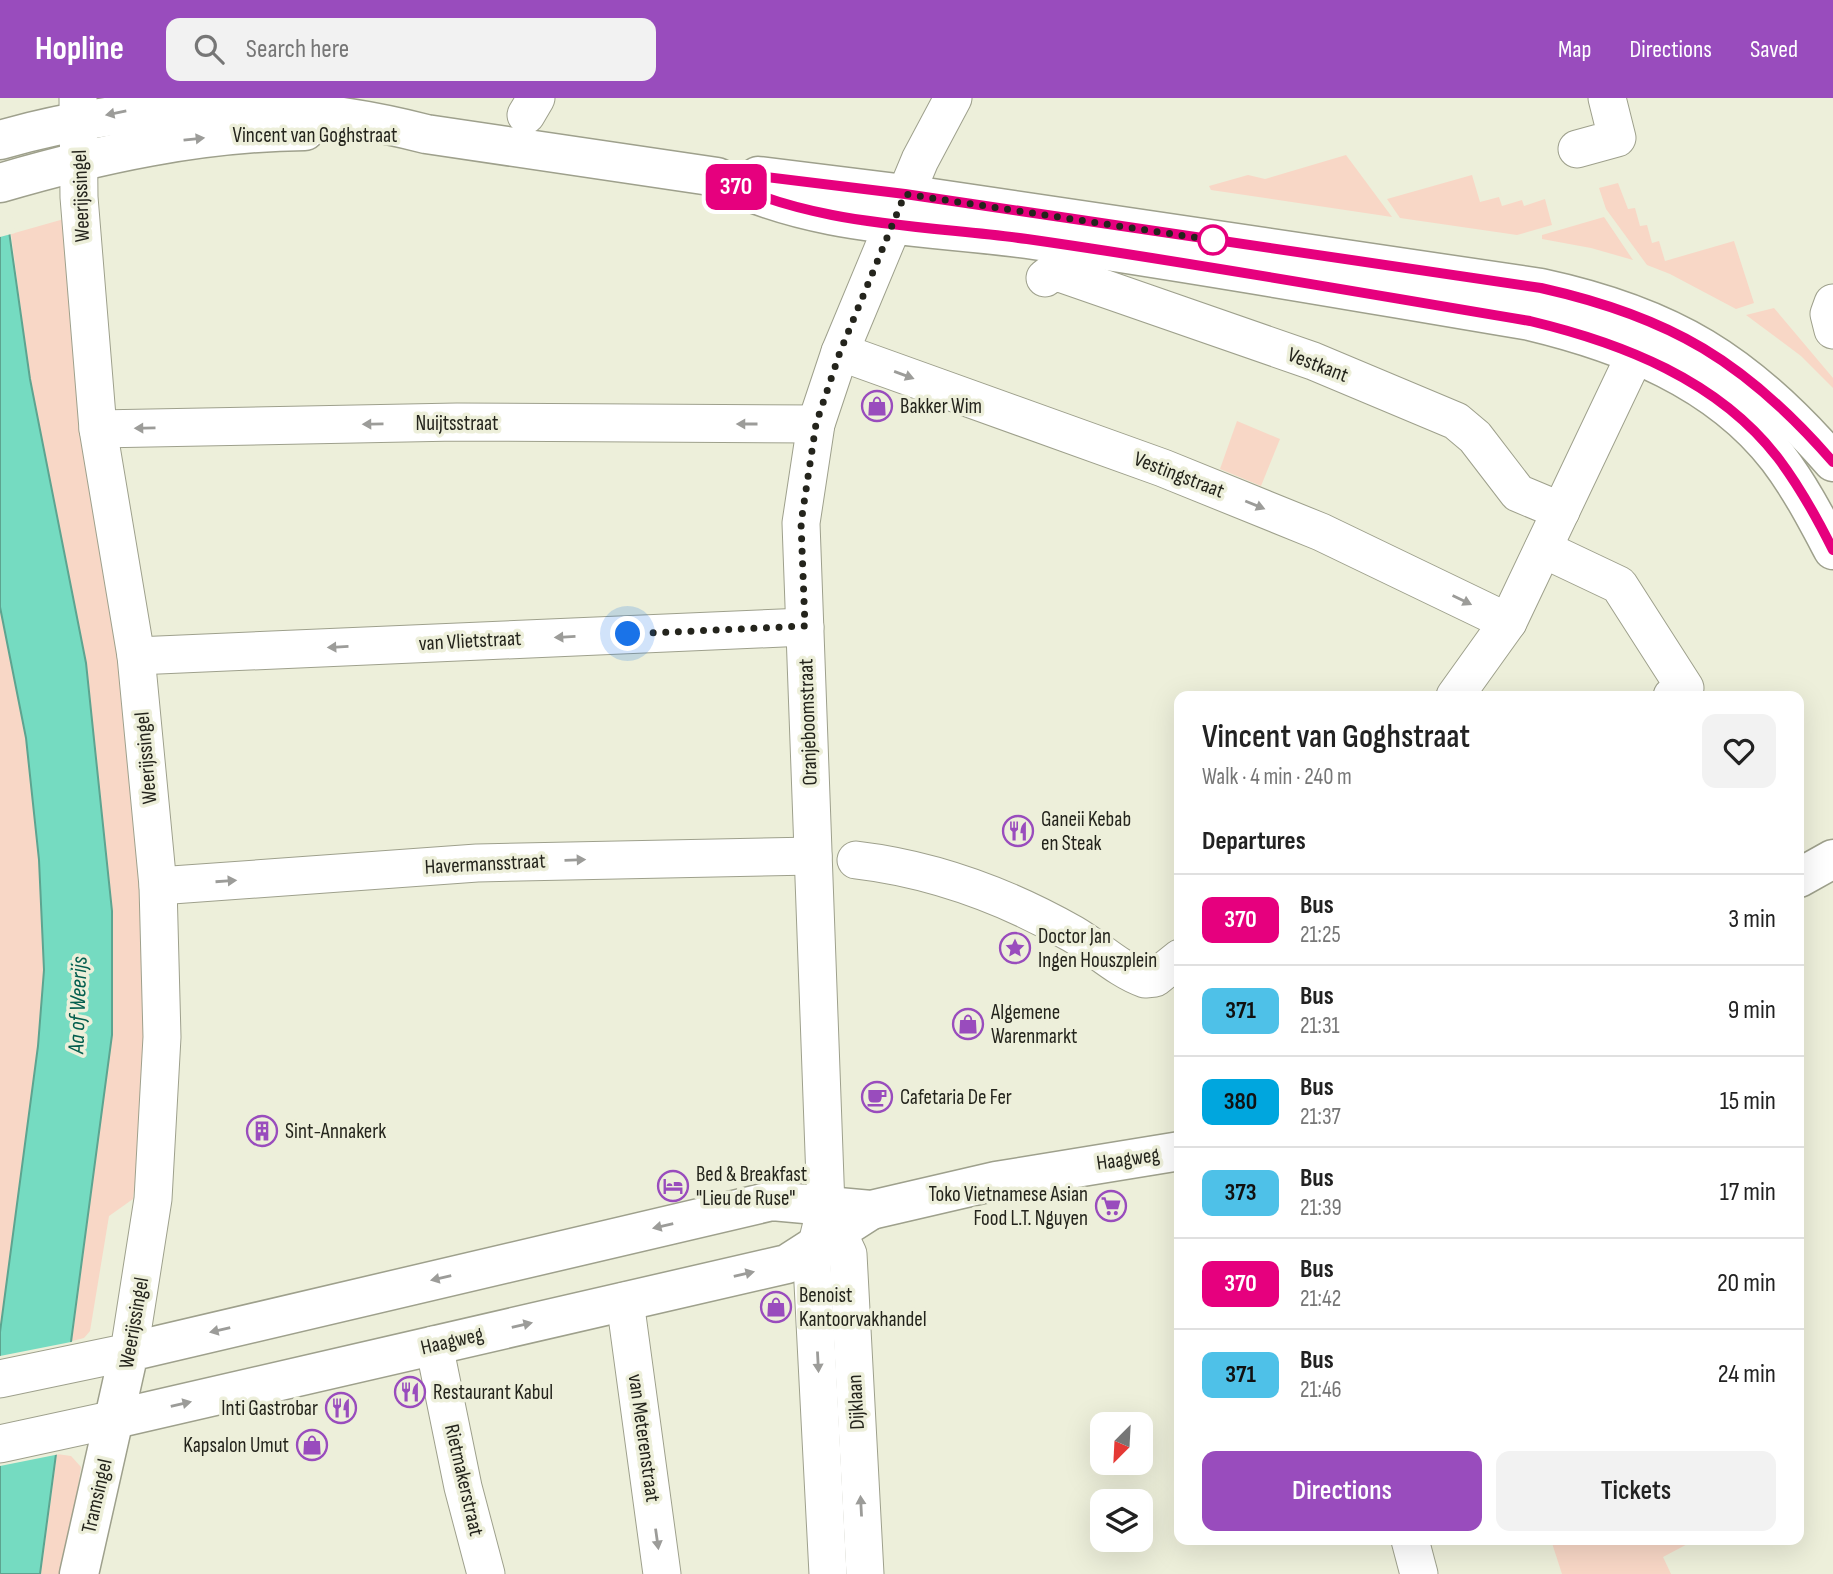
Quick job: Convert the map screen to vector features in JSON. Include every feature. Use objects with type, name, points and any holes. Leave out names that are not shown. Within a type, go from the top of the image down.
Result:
[{"type":"main road","name":"Vincent van Goghstraat","points":[[11,137],[78,109],[181,106],[275,106],[387,122],[426,134]]},
{"type":"main road","name":"Vincent van Goghstraat","points":[[13,179],[178,140],[267,131],[426,134],[717,177],[744,191],[808,211],[899,209],[1541,288],[1593,299],[1644,317],[1719,356],[1774,399],[1833,462]]},
{"type":"main road","name":"Vincent van Goghstraat","points":[[899,209],[1097,250],[1530,321],[1587,334],[1636,354],[1693,383],[1740,420],[1768,447],[1806,498],[1833,550]]},
{"type":"main road","points":[[1804,875],[1833,859]]},
{"type":"main road","name":"Haagweg","points":[[115,1419],[787,1264],[827,1228],[871,1210],[996,1181],[1174,1153]]},
{"type":"main road","name":"Haagweg","points":[[129,1352],[772,1201],[827,1228]]},
{"type":"main road","name":"Weerijssingel","points":[[115,1419],[129,1352]]},
{"type":"main road","name":"Tramsingel","points":[[79,1574],[115,1419]]},
{"type":"street","name":"Oranjeboomstraat","points":[[827,1228],[801,523],[816,424],[840,352],[899,209],[953,98]]},
{"type":"street","points":[[1577,149],[1617,138],[1607,98]]},
{"type":"street","name":"Weerijssingel","points":[[78,109],[79,162],[98,429],[136,656],[158,886],[162,1037],[153,1199],[129,1352]]},
{"type":"street","name":"Vestkant","points":[[1045,278],[1054,271],[1313,361],[1456,421],[1475,437],[1518,493],[1561,511]]},
{"type":"street","points":[[1833,303],[1829,314],[1833,330]]},
{"type":"street","name":"Vestingstraat","points":[[840,352],[1222,492],[1321,532],[1508,622]]},
{"type":"street","points":[[1459,691],[1508,622],[1636,354]]},
{"type":"street","name":"Nuijtsstraat","points":[[98,429],[457,422],[816,424]]},
{"type":"street","points":[[1543,549],[1610,580],[1626,592],[1685,688],[1680,691]]},
{"type":"street","name":"van Vlietstraat","points":[[136,656],[805,626]]},
{"type":"street","name":"Havermansstraat","points":[[158,886],[477,863],[813,856]]},
{"type":"street","points":[[856,860],[918,872],[1002,899],[1074,935],[1135,976],[1155,978],[1173,964]]},
{"type":"street","name":"Dijklaan","points":[[828,1574],[812,1264],[827,1228],[848,1254],[864,1574]]},
{"type":"street","name":"van Meterenstraat","points":[[625,1301],[662,1574]]},
{"type":"street","name":"Rietmakerstraat","points":[[434,1345],[463,1487],[486,1574]]},
{"type":"street","name":"Haagweg","points":[[15,1376],[129,1352]]},
{"type":"street","name":"Haagweg","points":[[10,1442],[115,1419]]},
{"type":"street","points":[[1411,1545],[1419,1574]]},
{"type":"shaded area","points":[[1346,155],[1392,217],[1211,190],[1209,186],[1248,175],[1265,179]]},
{"type":"shaded area","points":[[1472,175],[1480,202],[1499,197],[1502,206],[1522,200],[1524,206],[1545,199],[1552,225],[1517,235],[1400,218],[1387,199]]},
{"type":"shaded area","points":[[1618,183],[1628,209],[1635,208],[1640,226],[1647,225],[1652,243],[1659,241],[1665,261],[1734,241],[1754,303],[1736,309],[1670,274],[1647,265],[1606,209],[1599,188]]},
{"type":"shaded area","points":[[1604,217],[1633,260],[1591,248],[1542,239],[1542,235]]},
{"type":"shaded area","points":[[64,219],[75,370],[126,655],[153,1035],[133,1199],[109,1216],[90,1331],[84,1338],[72,1341],[112,1035],[112,911],[86,663],[30,379],[11,234]]},
{"type":"shaded area","points":[[1774,308],[1833,378],[1833,388],[1801,356],[1746,315]]},
{"type":"shaded area","points":[[1237,421],[1280,439],[1261,486],[1220,469]]},
{"type":"shaded area","points":[[0,607],[26,738],[39,860],[44,970],[38,1046],[0,1332]]},
{"type":"shaded area","points":[[57,1454],[71,1456],[81,1467],[65,1574],[41,1574]]},
{"type":"shaded area","points":[[1553,1545],[1686,1545],[1663,1557],[1671,1574],[1562,1574]]},
{"type":"water","name":"Aa of Weerijs","points":[[0,168],[30,379],[86,663],[112,911],[112,1035],[40,1574],[0,1574],[0,1332],[38,1046],[44,970],[39,860],[26,738],[0,607]]},
{"type":"pier","points":[[0,165],[3,168],[15,233],[0,237]]},
{"type":"pier","points":[[76,1341],[60,1454],[0,1466],[0,1356]]},
{"type":"bus line","name":"370","points":[[1833,462],[1797,420],[1747,376],[1719,356],[1644,317],[1593,299],[1541,288],[905,194],[734,173],[717,177],[744,191],[808,211],[1097,250],[1530,321],[1587,334],[1662,366],[1693,383],[1740,420],[1777,456],[1806,498],[1833,550]]},
{"type":"place","name":"Bakker Wim","points":[[877,406]]},
{"type":"place","name":"Ganeii Kebab en Steak","points":[[1018,831]]},
{"type":"place","name":"Doctor Jan Ingen Houszplein","points":[[1015,948]]},
{"type":"place","name":"Algemene Warenmarkt","points":[[968,1024]]},
{"type":"place","name":"Cafetaria De Fer","points":[[877,1097]]},
{"type":"place","name":"Sint-Annakerk","points":[[262,1131]]},
{"type":"place","name":"Bed & Breakfast \"Lieu de Ruse\"","points":[[673,1186]]},
{"type":"place","name":"Toko Vietnamese Asian Food L.T. Nguyen","points":[[1111,1206]]},
{"type":"place","name":"Benoist Kantoorvakhandel","points":[[776,1307]]},
{"type":"place","name":"Restaurant Kabul","points":[[410,1392]]},
{"type":"place","name":"Inti Gastrobar","points":[[341,1408]]},
{"type":"place","name":"Kapsalon Umut","points":[[312,1445]]},
{"type":"route","points":[[628,634],[805,626],[801,523],[816,424],[840,352],[905,194],[1219,241],[1213,240]]}]
